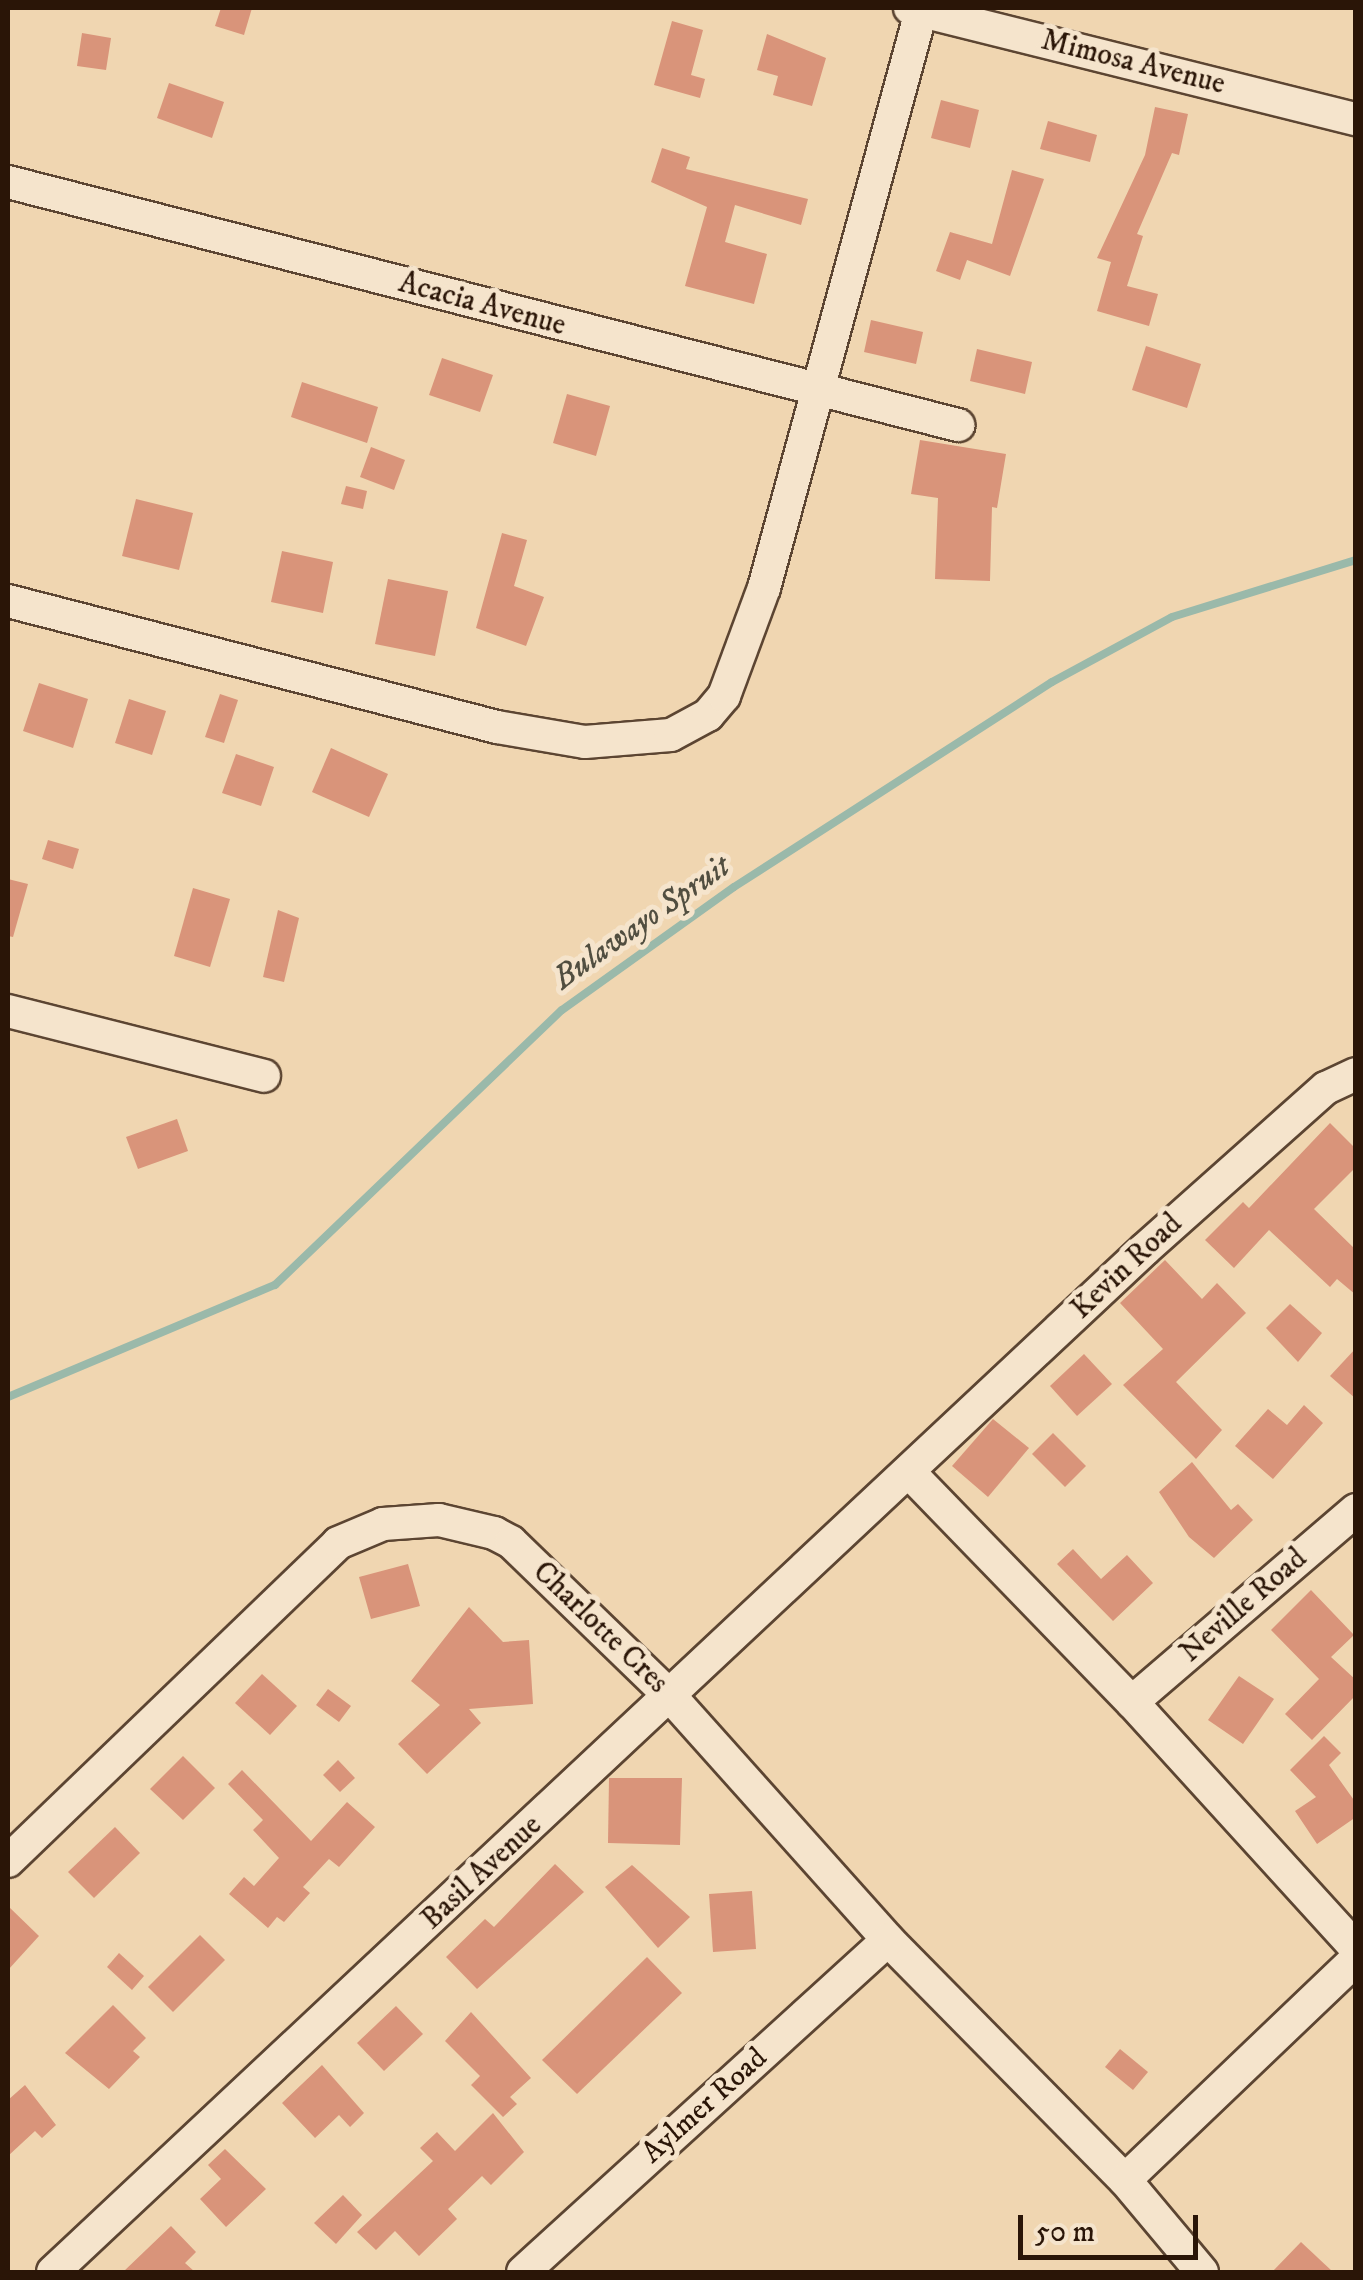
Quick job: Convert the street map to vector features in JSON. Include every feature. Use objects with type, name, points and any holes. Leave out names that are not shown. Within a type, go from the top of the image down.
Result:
[{"type":"street","name":"Mimosa Avenue","points":[[918,8],[1356,119]]},
{"type":"street","points":[[8,602],[498,728],[585,742],[671,734],[708,716],[724,696],[764,588],[822,394],[918,8]]},
{"type":"street","name":"Acacia Avenue","points":[[8,182],[822,394],[958,425]]},
{"type":"street","points":[[8,1012],[264,1076]]},
{"type":"street","name":"Kevin Road","points":[[909,1472],[1172,1224],[1326,1088],[1356,1074]]},
{"type":"street","points":[[909,1472],[1132,1702],[1356,1948]]},
{"type":"street","name":"Basil Avenue","points":[[53,2272],[909,1472]]},
{"type":"street","name":"Neville Road","points":[[1132,1702],[1356,1510]]},
{"type":"street","name":"Charlotte Cres","points":[[8,1861],[338,1544],[383,1524],[438,1520],[511,1542],[671,1697],[888,1940],[1125,2180],[1202,2272]]},
{"type":"street","name":"Aylmer Road","points":[[523,2272],[888,1940]]},
{"type":"street","points":[[1125,2180],[1356,1959]]},
{"type":"building","points":[[221,8],[252,8],[244,35],[215,26]]},
{"type":"building","points":[[672,21],[703,30],[691,75],[705,79],[700,98],[654,85]]},
{"type":"building","points":[[82,33],[111,38],[106,70],[77,66]]},
{"type":"building","points":[[767,34],[826,58],[812,106],[773,95],[778,76],[757,70]]},
{"type":"building","points":[[169,83],[224,102],[212,138],[157,118]]},
{"type":"building","points":[[941,100],[979,110],[970,148],[931,138]]},
{"type":"building","points":[[1155,107],[1188,114],[1179,155],[1172,153],[1137,234],[1143,236],[1127,286],[1158,294],[1149,326],[1097,311],[1111,262],[1097,258],[1145,155]]},
{"type":"building","points":[[1048,121],[1097,135],[1090,162],[1040,149]]},
{"type":"building","points":[[662,148],[690,157],[686,169],[808,199],[801,225],[735,205],[725,242],[767,254],[754,304],[685,286],[707,207],[651,182]]},
{"type":"building","points":[[1012,170],[1044,179],[1010,276],[967,260],[960,280],[936,271],[950,232],[992,244]]},
{"type":"building","points":[[871,320],[923,332],[916,364],[864,352]]},
{"type":"building","points":[[1146,346],[1201,364],[1187,408],[1132,390]]},
{"type":"building","points":[[977,349],[1032,362],[1025,394],[970,381]]},
{"type":"building","points":[[442,358],[493,375],[480,412],[429,395]]},
{"type":"building","points":[[302,382],[378,407],[367,443],[291,417]]},
{"type":"building","points":[[567,394],[610,406],[596,456],[553,443]]},
{"type":"building","points":[[920,440],[1006,454],[997,508],[992,507],[990,581],[935,579],[938,498],[911,494]]},
{"type":"building","points":[[371,447],[405,460],[394,490],[360,477]]},
{"type":"building","points":[[346,486],[367,491],[363,509],[341,504]]},
{"type":"building","points":[[136,499],[193,513],[179,570],[122,556]]},
{"type":"building","points":[[502,533],[527,540],[514,586],[544,597],[526,646],[476,628]]},
{"type":"building","points":[[282,551],[333,562],[323,613],[271,602]]},
{"type":"building","points":[[388,579],[448,591],[435,656],[375,644]]},
{"type":"building","points":[[39,683],[88,699],[73,748],[23,731]]},
{"type":"building","points":[[220,694],[238,700],[224,743],[205,737]]},
{"type":"building","points":[[129,699],[166,711],[152,755],[115,743]]},
{"type":"building","points":[[331,748],[388,774],[369,817],[312,792]]},
{"type":"building","points":[[236,754],[274,767],[261,806],[222,793]]},
{"type":"building","points":[[48,840],[79,849],[73,869],[42,859]]},
{"type":"building","points":[[8,879],[28,884],[13,937],[8,936]]},
{"type":"building","points":[[193,888],[230,899],[210,967],[174,956]]},
{"type":"building","points":[[278,910],[299,918],[284,982],[263,977]]},
{"type":"building","points":[[177,1119],[188,1151],[138,1169],[126,1137]]},
{"type":"building","points":[[1330,1123],[1356,1149],[1356,1167],[1314,1209],[1356,1250],[1356,1295],[1337,1279],[1330,1287],[1269,1230],[1234,1268],[1205,1240],[1243,1202],[1249,1208]]},
{"type":"building","points":[[1165,1260],[1202,1299],[1217,1283],[1246,1313],[1176,1382],[1222,1430],[1196,1459],[1123,1385],[1163,1349],[1120,1303]]},
{"type":"building","points":[[1290,1304],[1322,1333],[1298,1362],[1266,1328]]},
{"type":"building","points":[[1356,1348],[1356,1399],[1330,1376]]},
{"type":"building","points":[[1084,1354],[1112,1384],[1077,1416],[1050,1386]]},
{"type":"building","points":[[1304,1405],[1323,1423],[1273,1479],[1235,1446],[1268,1409],[1287,1425]]},
{"type":"building","points":[[993,1419],[1029,1448],[988,1497],[952,1466]]},
{"type":"building","points":[[1053,1433],[1086,1466],[1065,1487],[1032,1454]]},
{"type":"building","points":[[1192,1462],[1231,1510],[1238,1504],[1253,1520],[1214,1558],[1189,1537],[1159,1492]]},
{"type":"building","points":[[1073,1549],[1101,1579],[1127,1555],[1153,1583],[1113,1621],[1057,1564]]},
{"type":"building","points":[[408,1564],[420,1606],[371,1619],[359,1577]]},
{"type":"building","points":[[1311,1590],[1354,1635],[1331,1657],[1356,1680],[1356,1695],[1312,1740],[1285,1714],[1319,1679],[1271,1630]]},
{"type":"building","points":[[469,1607],[503,1642],[529,1640],[533,1704],[469,1709],[481,1723],[427,1774],[398,1744],[440,1705],[411,1681]]},
{"type":"building","points":[[262,1674],[297,1706],[270,1735],[235,1703]]},
{"type":"building","points":[[1239,1676],[1274,1699],[1243,1744],[1208,1720]]},
{"type":"building","points":[[328,1689],[351,1706],[339,1722],[316,1705]]},
{"type":"building","points":[[1324,1736],[1341,1753],[1329,1765],[1356,1803],[1356,1817],[1317,1844],[1295,1811],[1316,1797],[1290,1770]]},
{"type":"building","points":[[183,1756],[215,1788],[183,1820],[150,1789]]},
{"type":"building","points":[[338,1760],[355,1778],[340,1792],[323,1775]]},
{"type":"building","points":[[242,1770],[311,1841],[347,1802],[375,1827],[339,1867],[329,1859],[303,1887],[310,1893],[284,1922],[277,1917],[268,1928],[229,1894],[244,1877],[254,1886],[279,1858],[253,1830],[263,1820],[228,1784]]},
{"type":"building","points":[[609,1778],[682,1778],[680,1845],[608,1843]]},
{"type":"building","points":[[115,1827],[140,1853],[94,1898],[68,1872]]},
{"type":"building","points":[[555,1864],[584,1892],[477,1989],[446,1957],[485,1919],[494,1927]]},
{"type":"building","points":[[632,1865],[690,1917],[658,1948],[605,1887]]},
{"type":"building","points":[[752,1891],[756,1949],[713,1952],[709,1894]]},
{"type":"building","points":[[8,1906],[39,1936],[8,1970]]},
{"type":"building","points":[[200,1935],[225,1960],[173,2012],[148,1987]]},
{"type":"building","points":[[119,1953],[144,1976],[132,1990],[107,1967]]},
{"type":"building","points":[[647,1957],[682,1993],[577,2094],[542,2060]]},
{"type":"building","points":[[113,2005],[146,2038],[133,2051],[140,2057],[109,2089],[65,2053]]},
{"type":"building","points":[[396,2006],[423,2034],[384,2071],[357,2043]]},
{"type":"building","points":[[471,2012],[531,2078],[510,2097],[517,2104],[503,2117],[471,2085],[480,2076],[445,2041]]},
{"type":"building","points":[[1120,2049],[1148,2072],[1133,2090],[1105,2067]]},
{"type":"building","points":[[322,2065],[364,2113],[350,2127],[339,2115],[315,2138],[282,2103]]},
{"type":"building","points":[[25,2085],[56,2125],[42,2138],[35,2131],[8,2156],[8,2100]]},
{"type":"building","points":[[493,2113],[524,2152],[491,2185],[482,2176],[448,2209],[457,2219],[419,2256],[395,2231],[376,2250],[357,2232],[433,2161],[420,2148],[437,2132],[455,2151]]},
{"type":"building","points":[[225,2149],[266,2189],[226,2227],[200,2199],[221,2179],[208,2165]]},
{"type":"building","points":[[343,2195],[362,2215],[336,2244],[314,2223]]},
{"type":"building","points":[[171,2226],[196,2252],[185,2263],[195,2272],[123,2272]]},
{"type":"building","points":[[1301,2242],[1333,2272],[1272,2272]]},
{"type":"waterway","name":"Bulawayo Spruit","points":[[8,1397],[275,1285],[562,1010],[734,887],[1052,682],[1172,617],[1356,560]]}]
